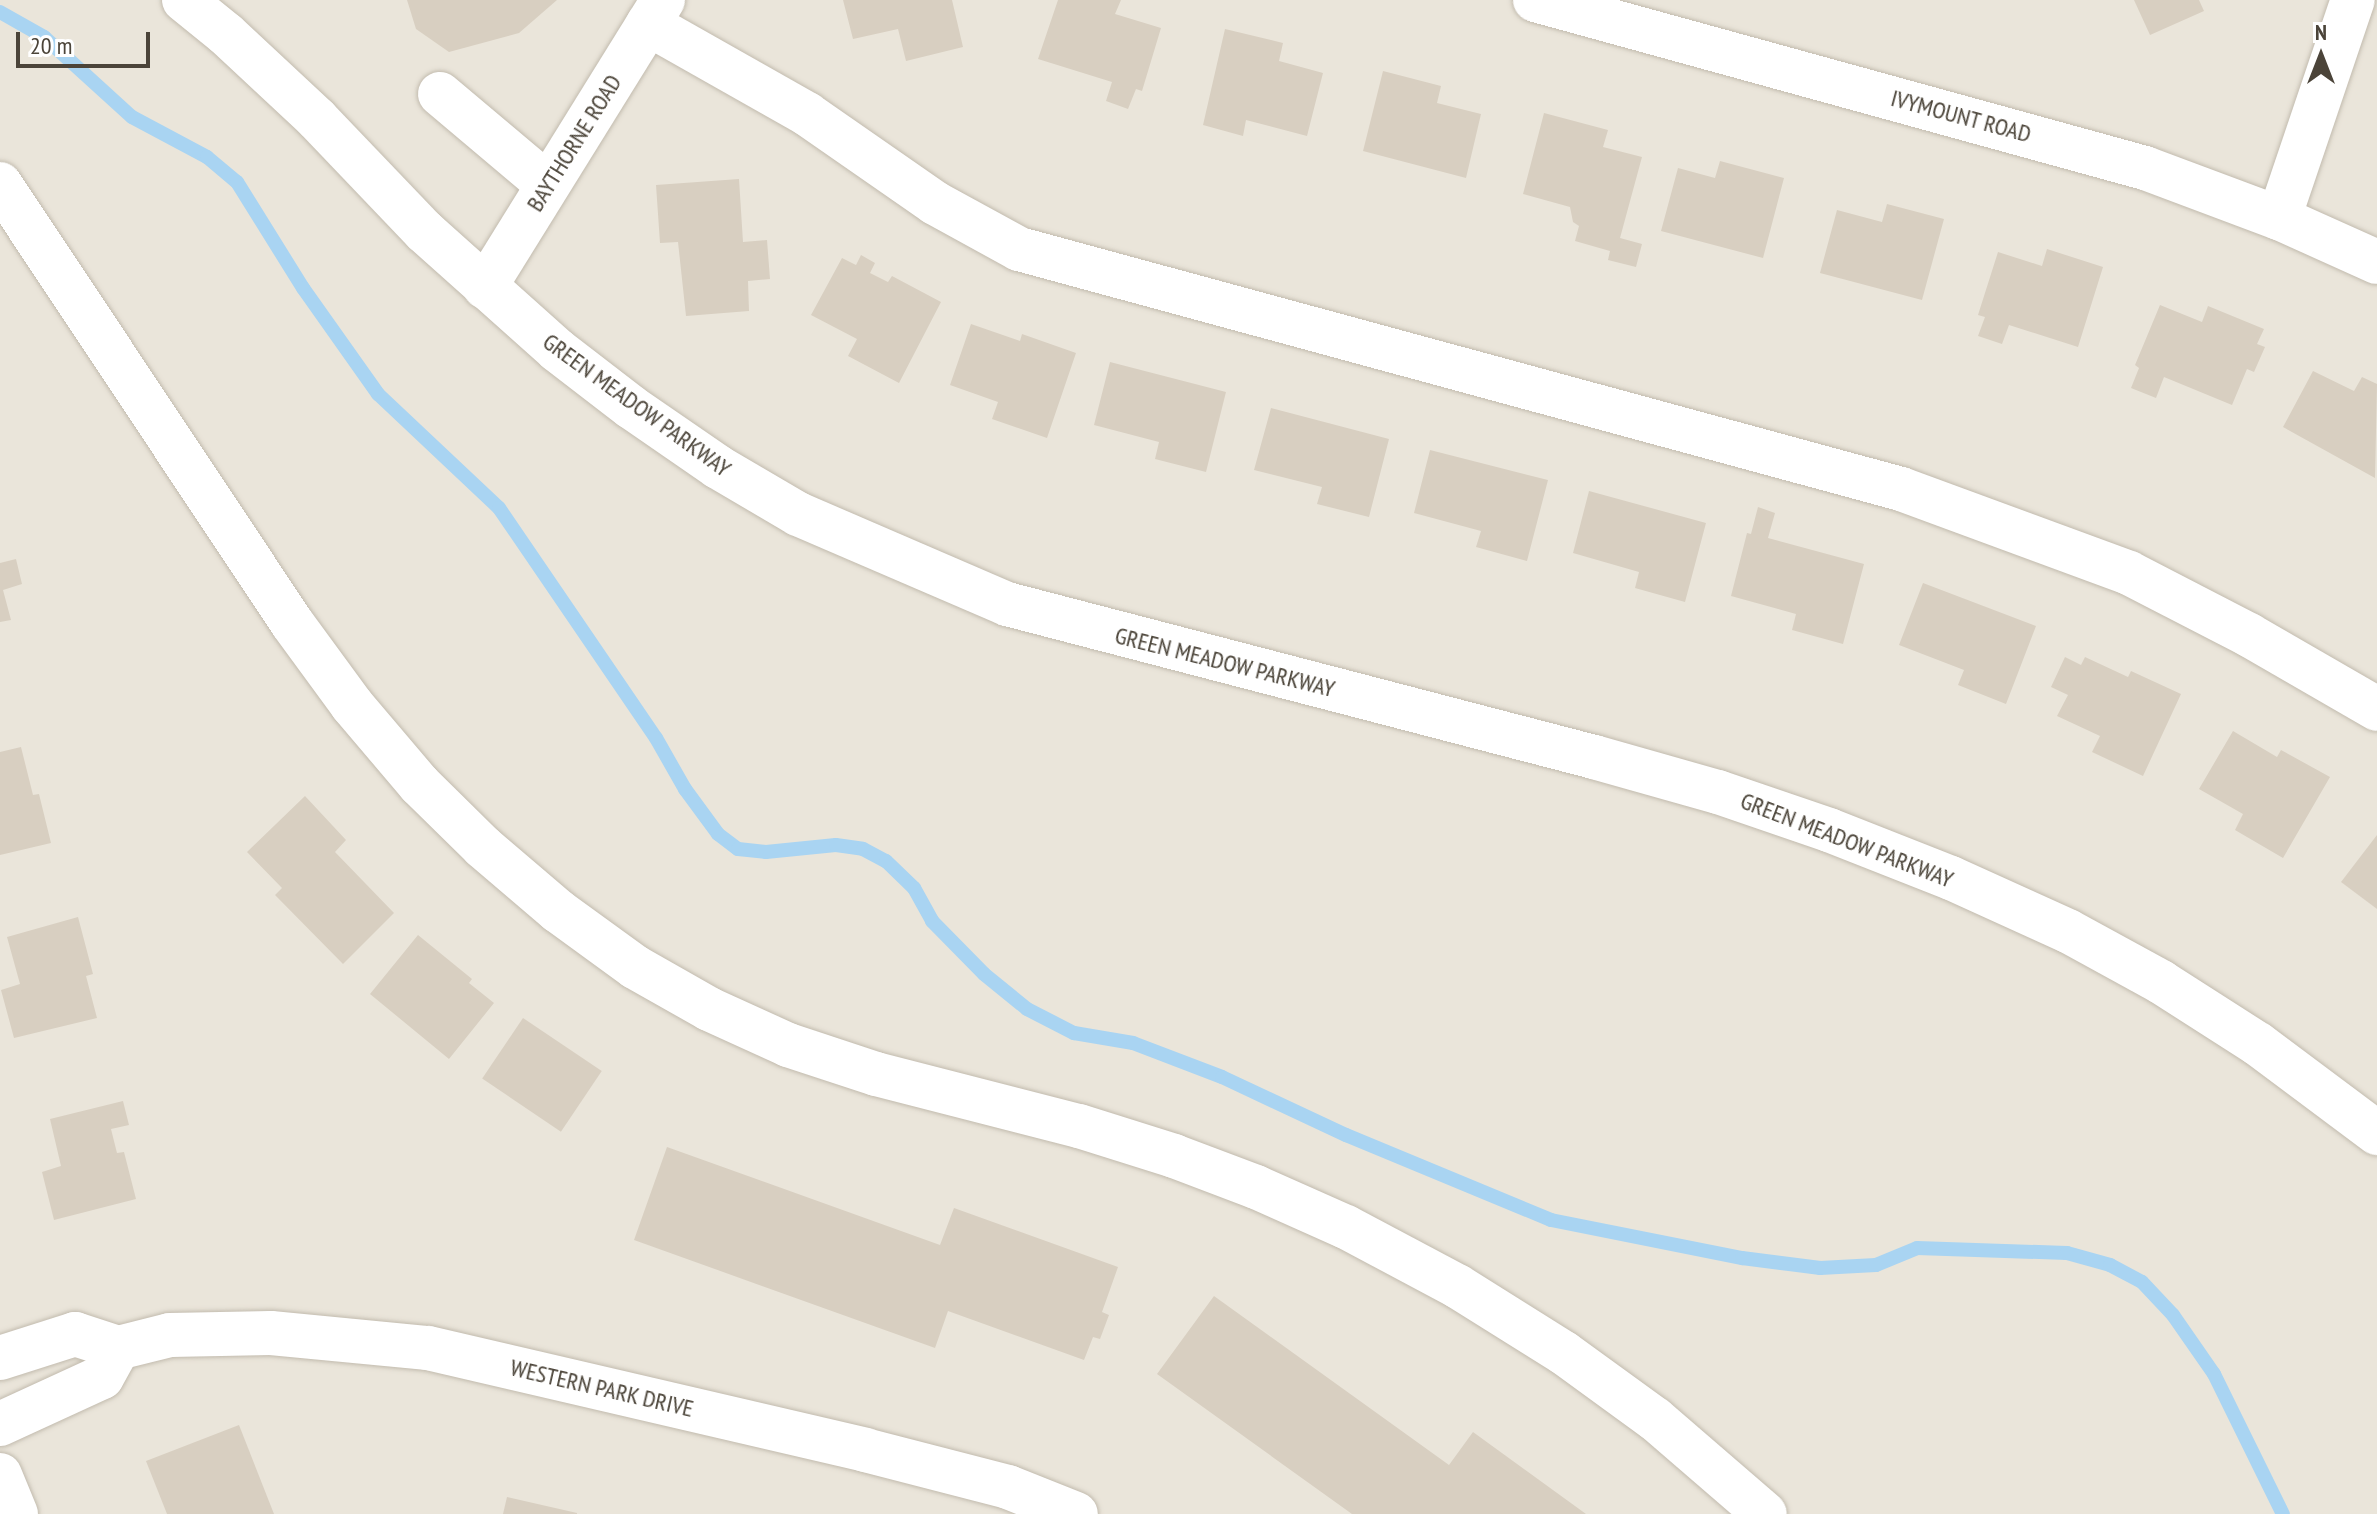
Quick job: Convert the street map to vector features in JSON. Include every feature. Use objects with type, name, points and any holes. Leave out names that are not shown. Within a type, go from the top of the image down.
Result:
[{"type":"street","name":"GREEN MEADOW PARKWAY","points":[[184,0],[226,34],[317,119],[424,231],[485,287],[631,407],[718,467],[798,514],[1007,604],[1594,757],[1718,792],[1829,830],[1951,878],[2068,931],[2161,982],[2258,1044],[2377,1133]]},
{"type":"street","name":"IVYMOUNT ROAD","points":[[1535,0],[2145,168],[2279,218],[2377,262]]},
{"type":"street","points":[[2279,218],[2353,0]]},
{"type":"street","name":"BAYTHORNE ROAD","points":[[485,287],[656,12]]},
{"type":"street","points":[[656,12],[935,203],[1019,249],[1901,489],[2129,573],[2249,635],[2377,709]]},
{"type":"street","points":[[440,94],[548,185]]},
{"type":"street","points":[[0,184],[292,623],[352,705],[419,784],[483,847],[558,911],[635,967],[709,1009],[788,1045],[876,1074],[1079,1126],[1174,1156],[1256,1187],[1346,1227],[1457,1286],[1564,1353],[1655,1419],[1765,1514]]},
{"type":"street","name":"WESTERN PARK DRIVE","points":[[118,1348],[170,1335],[271,1333],[428,1348],[865,1450],[1008,1487],[1076,1514]]},
{"type":"street","points":[[0,1358],[75,1334],[118,1348],[102,1377],[0,1424]]},
{"type":"street","points":[[0,1475],[16,1514]]},
{"type":"shaded area","points":[[0,0],[2377,0],[2377,1514],[0,1514]]},
{"type":"building","points":[[407,0],[557,0],[519,33],[449,52],[416,29]]},
{"type":"building","points":[[843,0],[952,0],[963,47],[906,61],[898,29],[853,39]]},
{"type":"building","points":[[1058,0],[1121,0],[1115,14],[1161,28],[1142,91],[1136,89],[1128,109],[1106,101],[1112,82],[1038,59]]},
{"type":"building","points":[[2134,0],[2199,0],[2204,11],[2150,35]]},
{"type":"building","points":[[1225,29],[1283,43],[1279,61],[1323,73],[1307,136],[1246,120],[1243,136],[1203,125]]},
{"type":"building","points":[[1383,71],[1441,86],[1437,103],[1481,114],[1466,178],[1363,151]]},
{"type":"building","points":[[1544,113],[1608,130],[1603,147],[1642,157],[1620,238],[1642,244],[1636,267],[1608,260],[1610,251],[1575,241],[1579,226],[1573,222],[1570,207],[1523,194]]},
{"type":"building","points":[[1720,161],[1784,178],[1763,258],[1661,231],[1678,168],[1715,178]]},
{"type":"building","points":[[739,179],[743,242],[767,240],[770,279],[748,281],[749,311],[686,316],[678,242],[660,243],[656,185]]},
{"type":"building","points":[[1887,204],[1944,219],[1922,300],[1820,273],[1837,210],[1882,222]]},
{"type":"building","points":[[2047,249],[2103,267],[2078,347],[2009,325],[2002,344],[1978,336],[1985,317],[1978,315],[1998,252],[2042,266]]},
{"type":"building","points":[[861,255],[875,263],[870,273],[888,282],[892,276],[941,302],[899,383],[848,356],[857,339],[811,315],[842,258],[856,265]]},
{"type":"building","points":[[2160,305],[2202,322],[2208,306],[2264,329],[2257,344],[2265,347],[2254,372],[2247,369],[2232,405],[2164,377],[2156,398],[2131,388],[2139,368],[2135,365]]},
{"type":"building","points":[[971,324],[1020,341],[1022,334],[1076,353],[1047,438],[992,419],[998,402],[950,385]]},
{"type":"building","points":[[1110,362],[1226,392],[1206,472],[1155,459],[1159,442],[1094,425]]},
{"type":"building","points":[[2313,371],[2354,391],[2362,377],[2377,384],[2375,478],[2283,427]]},
{"type":"building","points":[[1271,408],[1389,439],[1369,517],[1317,504],[1322,487],[1254,470]]},
{"type":"building","points":[[1430,450],[1548,480],[1527,561],[1476,547],[1481,531],[1414,513]]},
{"type":"building","points":[[1589,491],[1706,523],[1685,602],[1635,588],[1639,572],[1573,553]]},
{"type":"building","points":[[1758,507],[1775,513],[1768,538],[1864,564],[1843,644],[1792,630],[1796,614],[1731,596],[1747,533],[1751,534]]},
{"type":"building","points":[[16,559],[22,584],[3,590],[11,620],[0,622],[0,563]]},
{"type":"building","points":[[1923,583],[2036,626],[2006,704],[1958,685],[1964,670],[1899,645]]},
{"type":"building","points":[[2065,657],[2081,665],[2085,657],[2128,677],[2131,671],[2181,694],[2143,776],[2092,752],[2100,736],[2057,716],[2068,695],[2051,687]]},
{"type":"building","points":[[2233,731],[2277,757],[2281,750],[2330,777],[2283,858],[2235,830],[2243,814],[2199,789]]},
{"type":"building","points":[[21,747],[33,795],[39,794],[51,843],[0,855],[0,752]]},
{"type":"building","points":[[305,796],[346,840],[335,852],[394,913],[343,964],[275,895],[282,888],[247,852]]},
{"type":"building","points":[[2377,835],[2377,909],[2341,882]]},
{"type":"building","points":[[78,917],[93,974],[86,976],[97,1018],[14,1038],[1,990],[20,984],[7,937]]},
{"type":"building","points":[[418,935],[472,979],[469,983],[494,1003],[449,1059],[370,994]]},
{"type":"building","points":[[523,1018],[602,1071],[561,1132],[482,1079]]},
{"type":"building","points":[[123,1101],[129,1125],[111,1129],[117,1153],[124,1152],[136,1199],[54,1220],[42,1172],[61,1166],[50,1119]]},
{"type":"building","points":[[667,1147],[940,1245],[954,1208],[1118,1267],[1102,1312],[1109,1315],[1100,1339],[1093,1337],[1084,1360],[948,1311],[935,1348],[634,1240]]},
{"type":"building","points":[[1214,1296],[1449,1465],[1473,1432],[1586,1514],[1352,1514],[1157,1374]]},
{"type":"building","points":[[239,1425],[274,1514],[167,1514],[146,1461]]},
{"type":"building","points":[[507,1497],[577,1513],[577,1514],[503,1514]]},
{"type":"waterway","points":[[0,12],[44,37],[132,117],[207,157],[237,182],[303,288],[378,394],[499,508],[656,738],[685,789],[718,834],[738,849],[766,852],[836,845],[863,849],[886,861],[914,888],[932,921],[984,974],[1027,1009],[1074,1033],[1133,1043],[1222,1077],[1346,1135],[1551,1220],[1742,1258],[1820,1268],[1876,1265],[1917,1248],[2067,1253],[2110,1265],[2142,1282],[2173,1315],[2214,1374],[2283,1514]]}]
